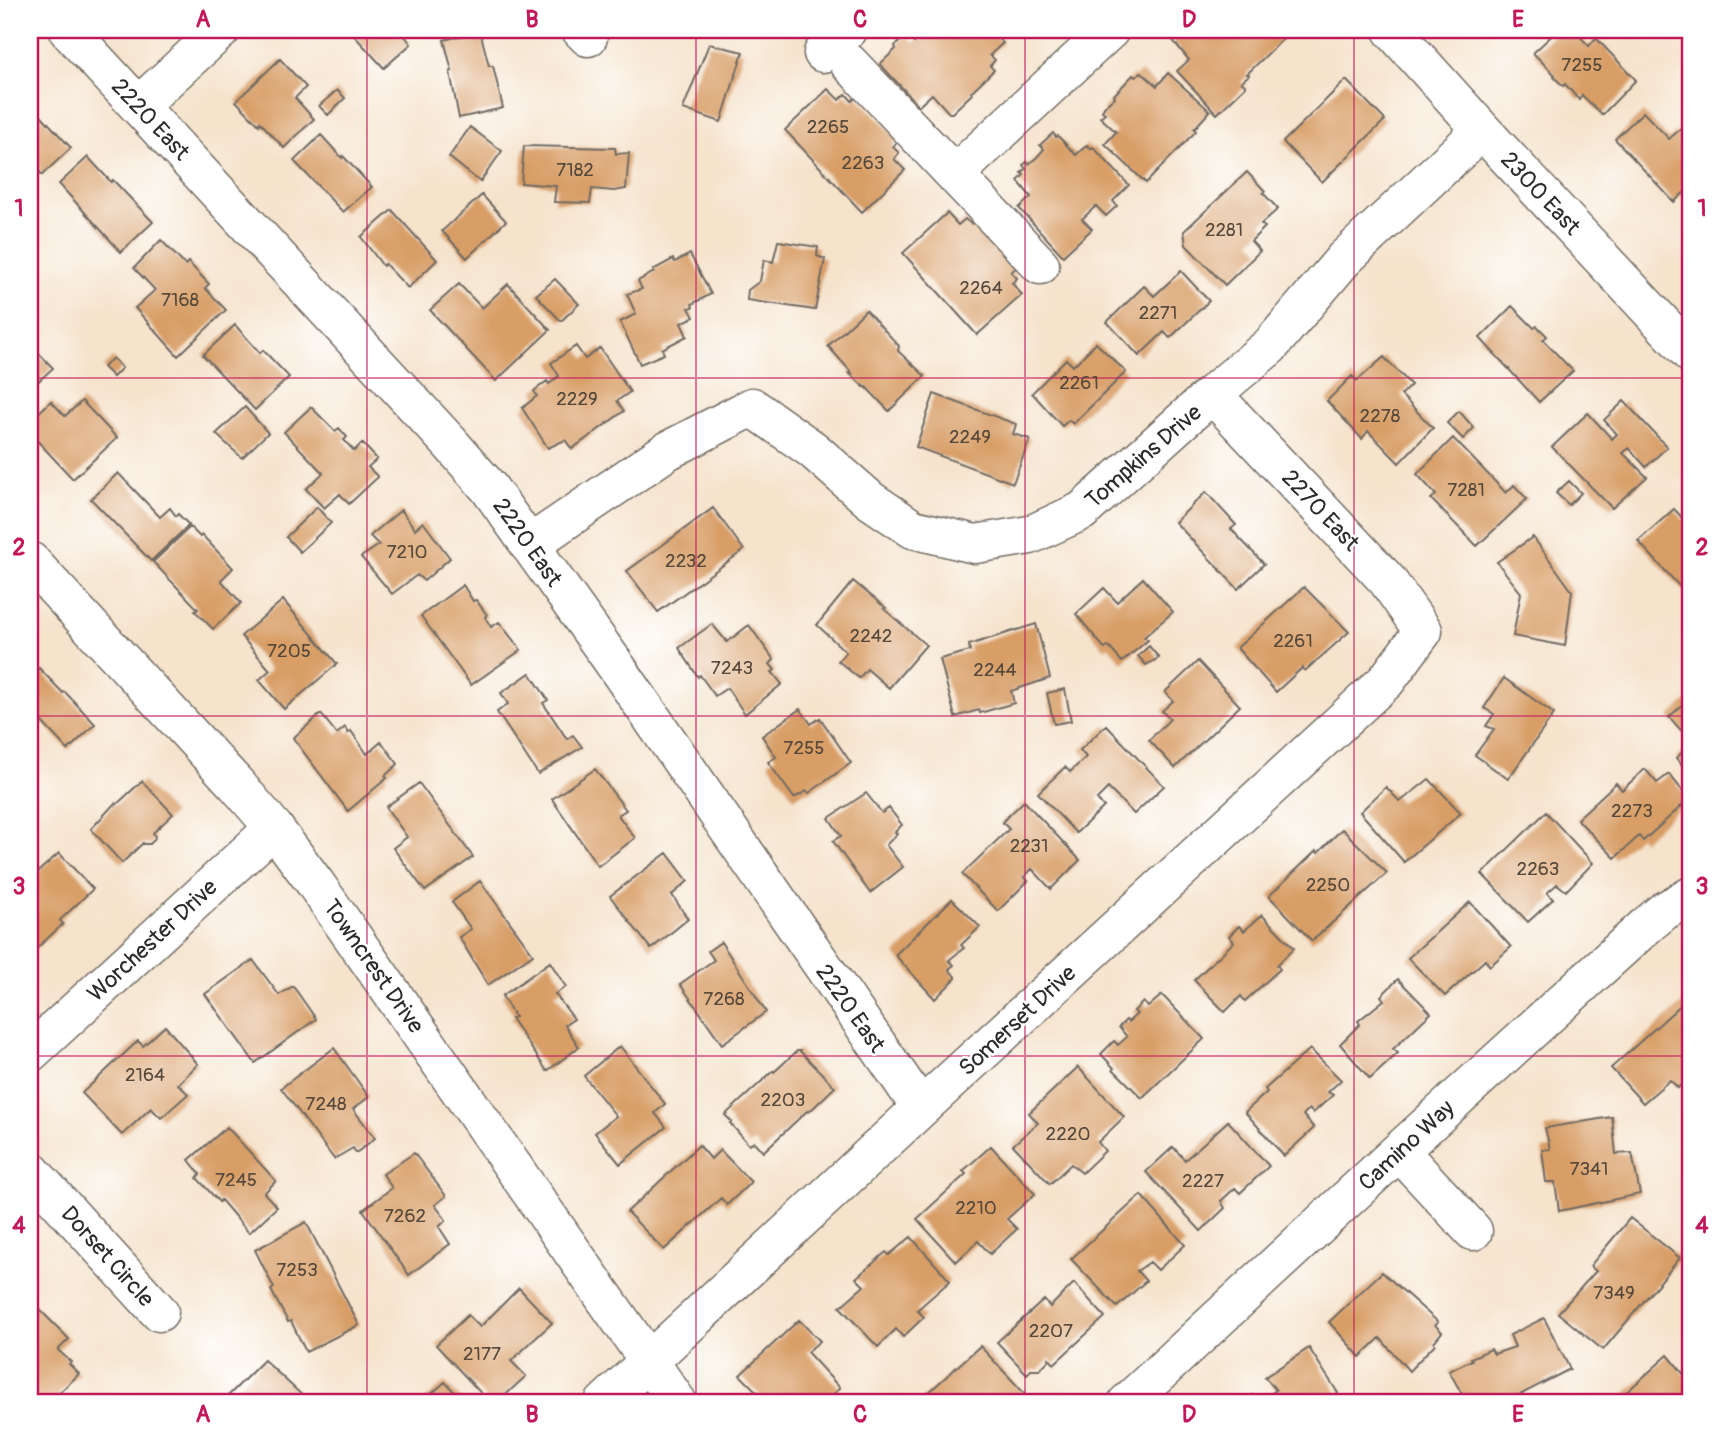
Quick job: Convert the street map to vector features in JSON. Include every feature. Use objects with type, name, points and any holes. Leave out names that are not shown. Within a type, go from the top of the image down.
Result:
[{"type":"street","name":"2220 East","points":[[68,30],[489,488],[611,659],[921,1108]]},
{"type":"street","points":[[138,106],[220,30]]},
{"type":"street","points":[[955,174],[1110,30]]},
{"type":"street","name":"2300 East","points":[[1392,30],[1691,354]]},
{"type":"street","points":[[840,49],[1040,265]]},
{"type":"street","name":"Tompkins Drive","points":[[529,545],[667,451],[752,407],[813,450],[870,500],[913,529],[975,544],[1030,535],[1082,511],[1212,394],[1270,346],[1343,259],[1482,130]]},
{"type":"street","name":"2270 East","points":[[1212,394],[1387,579],[1423,631]]},
{"type":"street","name":"Towncrest Drive","points":[[31,564],[274,828],[678,1403]]},
{"type":"street","name":"Somerset Drive","points":[[604,1403],[1386,681],[1423,631]]},
{"type":"street","name":"Worchester Drive","points":[[30,1053],[274,828]]},
{"type":"street","name":"Camino Way","points":[[1131,1402],[1399,1151],[1647,925],[1664,911],[1688,903]]},
{"type":"street","points":[[1399,1151],[1473,1231]]},
{"type":"street","name":"Dorset Circle","points":[[30,1170],[159,1312]]},
{"type":"building","points":[[349,30],[413,30],[405,36],[411,44],[384,68]]},
{"type":"building","points":[[933,30],[990,30],[1003,43],[990,55],[995,60],[990,66],[994,70],[952,113],[932,94],[919,106],[880,64],[903,38],[909,38],[914,43]]},
{"type":"building","points":[[1180,30],[1282,30],[1287,35],[1247,74],[1249,75],[1241,82],[1246,86],[1217,114],[1177,71],[1189,60],[1171,38]]},
{"type":"building","points":[[1558,30],[1574,30],[1589,46],[1596,38],[1636,80],[1602,115],[1582,95],[1579,100],[1565,84],[1563,86],[1533,53]]},
{"type":"building","points":[[480,31],[489,66],[493,66],[503,108],[459,118],[444,40]]},
{"type":"building","points":[[709,44],[743,52],[721,122],[683,109]]},
{"type":"building","points":[[280,59],[306,87],[295,98],[314,119],[284,148],[236,101]]},
{"type":"building","points":[[1141,72],[1157,86],[1168,73],[1210,111],[1194,129],[1196,131],[1146,183],[1105,144],[1116,132],[1100,117],[1114,95],[1133,75],[1135,77]]},
{"type":"building","points":[[1346,80],[1385,120],[1322,182],[1283,142]]},
{"type":"building","points":[[828,89],[839,100],[846,94],[852,101],[857,96],[899,140],[893,147],[899,153],[894,159],[905,170],[862,212],[785,130]]},
{"type":"building","points":[[337,90],[345,98],[328,115],[319,106]]},
{"type":"building","points":[[30,103],[71,148],[42,175],[30,161]]},
{"type":"building","points":[[1643,112],[1669,139],[1683,127],[1691,137],[1691,186],[1674,202],[1615,139]]},
{"type":"building","points":[[470,127],[502,151],[480,182],[449,157]]},
{"type":"building","points":[[1053,133],[1076,155],[1087,145],[1091,149],[1093,147],[1129,185],[1113,201],[1117,206],[1106,216],[1096,206],[1082,219],[1092,229],[1063,256],[1019,208],[1031,197],[1018,181],[1026,169],[1023,165],[1027,162],[1029,164],[1037,157],[1044,149],[1040,145]]},
{"type":"building","points":[[321,135],[372,187],[343,212],[294,161]]},
{"type":"building","points":[[524,146],[615,148],[616,154],[629,153],[626,189],[592,189],[590,203],[554,202],[556,186],[521,183]]},
{"type":"building","points":[[88,157],[153,222],[121,252],[59,184]]},
{"type":"building","points":[[1247,172],[1278,209],[1261,224],[1265,227],[1251,241],[1260,251],[1225,285],[1186,245],[1184,231]]},
{"type":"building","points":[[482,195],[506,221],[467,258],[442,231]]},
{"type":"building","points":[[392,210],[437,260],[408,288],[385,264],[383,266],[361,237]]},
{"type":"building","points":[[947,213],[958,225],[965,219],[971,224],[973,222],[1018,266],[1011,272],[1017,278],[1012,283],[1022,295],[977,335],[903,253]]},
{"type":"building","points":[[161,240],[185,265],[188,262],[209,284],[205,288],[226,310],[178,356],[135,308],[155,290],[134,268]]},
{"type":"building","points":[[778,241],[818,247],[817,256],[825,259],[815,310],[747,300],[748,290],[760,281],[764,260],[773,262]]},
{"type":"building","points":[[690,254],[711,294],[689,308],[694,317],[681,323],[687,336],[662,349],[664,354],[640,364],[620,322],[636,314],[627,294],[642,289],[638,281],[654,272],[653,270],[673,259],[675,262]]},
{"type":"building","points":[[1181,271],[1209,301],[1170,338],[1164,332],[1139,356],[1107,322],[1144,286],[1154,296]]},
{"type":"building","points":[[555,279],[579,304],[561,321],[536,295]]},
{"type":"building","points":[[459,284],[482,308],[508,284],[550,330],[496,381],[430,310]]},
{"type":"building","points":[[1512,306],[1534,328],[1537,326],[1547,336],[1543,340],[1573,371],[1539,402],[1480,338]]},
{"type":"building","points":[[866,310],[899,346],[898,351],[925,376],[889,411],[849,373],[852,373],[828,346]]},
{"type":"building","points":[[235,325],[260,353],[263,350],[289,377],[255,410],[203,355]]},
{"type":"building","points":[[1096,343],[1126,372],[1073,424],[1069,420],[1062,426],[1032,393],[1066,359],[1073,366]]},
{"type":"building","points":[[30,344],[53,368],[30,389]]},
{"type":"building","points":[[576,346],[585,359],[600,348],[630,392],[617,401],[624,411],[572,449],[565,440],[548,448],[522,408],[537,396],[534,391],[559,376],[551,363]]},
{"type":"building","points":[[1384,357],[1411,385],[1401,395],[1433,428],[1399,463],[1368,431],[1362,439],[1327,401],[1352,376],[1357,381]]},
{"type":"building","points":[[113,358],[122,368],[113,377],[103,367]]},
{"type":"building","points":[[934,394],[1016,424],[1013,434],[1030,439],[1013,483],[916,447]]},
{"type":"building","points":[[51,401],[65,416],[82,401],[117,438],[73,479],[30,433],[30,421]]},
{"type":"building","points":[[1624,401],[1667,447],[1646,467],[1629,448],[1623,453],[1647,477],[1612,508],[1552,447],[1588,413],[1612,439],[1617,434],[1604,420]]},
{"type":"building","points":[[245,407],[268,433],[242,458],[216,434]]},
{"type":"building","points":[[311,407],[335,431],[339,428],[347,437],[344,440],[354,451],[362,443],[377,459],[368,467],[378,477],[349,504],[340,494],[324,508],[306,489],[323,473],[284,432]]},
{"type":"building","points":[[1459,411],[1474,428],[1463,439],[1447,423]]},
{"type":"building","points":[[1453,438],[1506,493],[1514,485],[1527,499],[1477,546],[1431,499],[1436,495],[1417,474]]},
{"type":"building","points":[[118,473],[160,517],[170,508],[189,525],[151,561],[91,499]]},
{"type":"building","points":[[1569,481],[1581,493],[1569,505],[1556,493]]},
{"type":"building","points":[[1206,492],[1236,525],[1231,529],[1264,564],[1238,589],[1175,522]]},
{"type":"building","points":[[317,507],[331,523],[300,552],[286,537]]},
{"type":"building","points":[[713,508],[744,550],[658,612],[627,571]]},
{"type":"building","points":[[1674,509],[1691,527],[1691,599],[1638,541]]},
{"type":"building","points":[[401,510],[415,529],[423,522],[450,558],[424,581],[417,575],[392,594],[361,557],[379,545],[370,536]]},
{"type":"building","points":[[190,527],[200,537],[202,535],[233,568],[221,580],[241,603],[213,629],[195,611],[198,609],[153,562]]},
{"type":"building","points":[[1533,537],[1572,591],[1565,646],[1513,636],[1521,593],[1497,562]]},
{"type":"building","points":[[1143,578],[1173,612],[1144,637],[1148,640],[1122,662],[1108,646],[1105,649],[1076,614],[1104,588],[1117,602]]},
{"type":"building","points":[[853,581],[926,645],[889,688],[867,669],[859,678],[838,661],[846,652],[817,625]]},
{"type":"building","points":[[463,585],[473,601],[476,600],[487,615],[485,617],[491,627],[499,622],[521,650],[471,685],[421,616]]},
{"type":"building","points":[[1304,587],[1349,632],[1305,671],[1302,668],[1276,692],[1237,648]]},
{"type":"building","points":[[283,600],[337,664],[284,709],[259,680],[270,670],[241,636]]},
{"type":"building","points":[[712,624],[727,642],[749,625],[774,660],[770,664],[775,670],[772,672],[782,684],[745,714],[727,688],[715,696],[700,675],[698,677],[679,648]]},
{"type":"building","points":[[1036,624],[1050,678],[1011,691],[1014,703],[955,717],[940,659],[970,651],[969,645]]},
{"type":"building","points":[[1149,646],[1159,658],[1146,665],[1138,656]]},
{"type":"building","points":[[1198,661],[1240,706],[1175,768],[1149,740],[1170,719],[1162,711],[1173,701],[1165,692]]},
{"type":"building","points":[[39,668],[95,724],[68,750],[39,719],[37,721],[30,714],[30,676]]},
{"type":"building","points":[[530,673],[548,700],[543,703],[567,739],[573,735],[582,747],[538,774],[497,712],[508,704],[501,693]]},
{"type":"building","points":[[1504,678],[1554,714],[1508,779],[1475,755],[1494,729],[1486,726],[1494,714],[1484,708]]},
{"type":"building","points":[[1065,689],[1071,721],[1054,724],[1047,693]]},
{"type":"building","points":[[1689,699],[1691,702],[1691,741],[1669,717]]},
{"type":"building","points":[[800,709],[811,724],[820,718],[851,763],[809,793],[807,791],[794,798],[768,762],[776,757],[762,736]]},
{"type":"building","points":[[321,714],[337,734],[345,727],[348,733],[351,731],[367,754],[381,742],[398,764],[385,776],[387,778],[348,811],[293,738]]},
{"type":"building","points":[[1106,725],[1164,786],[1134,814],[1108,788],[1097,799],[1104,807],[1076,833],[1038,793],[1065,767],[1070,772],[1086,757],[1080,750]]},
{"type":"building","points":[[1691,744],[1691,775],[1676,758]]},
{"type":"building","points":[[595,769],[626,810],[618,815],[635,838],[598,866],[552,799]]},
{"type":"building","points":[[1645,769],[1657,783],[1669,774],[1687,796],[1687,801],[1643,841],[1639,836],[1615,858],[1577,819],[1616,783],[1622,790]]},
{"type":"building","points":[[1429,779],[1461,813],[1404,862],[1360,812],[1386,787],[1400,802]]},
{"type":"building","points":[[142,781],[173,814],[153,833],[154,840],[150,844],[143,843],[122,863],[91,829],[115,803],[116,805]]},
{"type":"building","points":[[419,783],[473,857],[425,891],[393,848],[407,837],[386,807]]},
{"type":"building","points":[[866,793],[882,813],[889,808],[902,825],[886,845],[903,867],[870,893],[833,841],[841,836],[829,818]]},
{"type":"building","points":[[1024,801],[1080,860],[1051,889],[1032,869],[1024,877],[1028,881],[998,911],[962,874],[1009,829],[1002,822]]},
{"type":"building","points":[[1546,812],[1593,863],[1566,891],[1557,884],[1547,893],[1553,899],[1528,922],[1482,874]]},
{"type":"building","points":[[1342,829],[1387,873],[1312,941],[1269,896]]},
{"type":"building","points":[[59,853],[93,889],[60,920],[63,924],[36,949],[30,941],[30,879]]},
{"type":"building","points":[[667,853],[688,881],[672,895],[688,919],[651,949],[610,896]]},
{"type":"building","points":[[480,881],[533,954],[488,985],[459,937],[471,929],[452,902]]},
{"type":"building","points":[[952,899],[980,927],[961,945],[964,948],[949,960],[954,965],[949,969],[956,978],[935,999],[895,955]]},
{"type":"building","points":[[1470,902],[1511,947],[1490,966],[1485,960],[1445,996],[1408,958]]},
{"type":"building","points":[[1262,915],[1294,948],[1277,965],[1280,969],[1245,1001],[1241,996],[1225,1012],[1194,980],[1234,942],[1229,936],[1239,926],[1244,931]]},
{"type":"building","points":[[721,942],[766,1012],[722,1044],[680,984],[714,960],[708,951]]},
{"type":"building","points":[[253,960],[279,995],[293,986],[316,1019],[255,1063],[205,994]]},
{"type":"building","points":[[550,962],[566,987],[555,994],[574,1019],[565,1025],[579,1047],[547,1071],[511,1018],[515,1017],[502,996]]},
{"type":"building","points":[[1398,979],[1431,1013],[1393,1049],[1398,1053],[1370,1079],[1340,1044],[1360,1024],[1358,1021],[1384,1000],[1381,996]]},
{"type":"building","points":[[1162,995],[1204,1039],[1142,1098],[1101,1054],[1114,1041],[1118,1045],[1127,1037],[1119,1027],[1137,1014],[1134,1011],[1143,1002],[1148,1007]]},
{"type":"building","points":[[1684,1002],[1691,1011],[1691,1076],[1678,1088],[1670,1080],[1643,1103],[1611,1068]]},
{"type":"building","points":[[165,1026],[198,1064],[178,1084],[188,1094],[161,1118],[151,1108],[122,1135],[82,1093],[138,1041],[143,1046]]},
{"type":"building","points":[[620,1046],[665,1104],[655,1113],[666,1127],[620,1164],[595,1133],[616,1116],[584,1076]]},
{"type":"building","points":[[334,1048],[369,1097],[353,1109],[375,1138],[356,1153],[353,1148],[334,1159],[281,1088]]},
{"type":"building","points":[[1310,1049],[1341,1080],[1328,1092],[1333,1095],[1313,1113],[1309,1109],[1303,1115],[1314,1128],[1284,1156],[1245,1112],[1267,1092],[1265,1089]]},
{"type":"building","points":[[797,1051],[835,1087],[763,1152],[754,1142],[749,1145],[725,1115]]},
{"type":"building","points":[[1078,1067],[1124,1117],[1098,1142],[1105,1151],[1082,1173],[1071,1164],[1050,1184],[1013,1145],[1038,1123],[1029,1113]]},
{"type":"building","points":[[1612,1117],[1616,1154],[1632,1153],[1640,1194],[1559,1211],[1555,1182],[1546,1182],[1542,1150],[1550,1149],[1545,1128]]},
{"type":"building","points":[[1228,1121],[1269,1166],[1240,1193],[1235,1188],[1221,1201],[1225,1208],[1201,1231],[1146,1172],[1173,1147],[1185,1160]]},
{"type":"building","points":[[227,1127],[276,1181],[264,1193],[277,1207],[249,1233],[221,1200],[219,1202],[197,1178],[200,1174],[189,1160]]},
{"type":"building","points":[[699,1145],[711,1159],[720,1150],[751,1182],[727,1205],[721,1198],[664,1250],[627,1212]]},
{"type":"building","points":[[991,1146],[1035,1194],[1007,1219],[1017,1229],[990,1254],[978,1241],[956,1262],[917,1219],[966,1174],[963,1171]]},
{"type":"building","points":[[414,1153],[446,1196],[435,1205],[446,1220],[439,1227],[450,1244],[409,1275],[363,1210],[392,1188],[383,1174]]},
{"type":"building","points":[[1141,1195],[1185,1245],[1158,1270],[1150,1262],[1137,1271],[1146,1281],[1117,1307],[1071,1259]]},
{"type":"building","points":[[1630,1218],[1680,1258],[1603,1350],[1558,1313],[1596,1271],[1590,1266]]},
{"type":"building","points":[[306,1222],[359,1325],[306,1352],[291,1321],[288,1322],[271,1290],[274,1288],[255,1250]]},
{"type":"building","points":[[911,1237],[950,1281],[917,1310],[924,1317],[903,1337],[896,1329],[878,1347],[840,1307],[864,1286],[856,1278],[886,1252],[889,1255]]},
{"type":"building","points":[[1382,1272],[1438,1322],[1435,1325],[1442,1332],[1435,1344],[1409,1371],[1380,1338],[1360,1357],[1329,1322]]},
{"type":"building","points":[[1074,1283],[1105,1317],[1054,1364],[1049,1358],[1039,1370],[1031,1370],[1027,1374],[997,1342],[1044,1300],[1050,1307]]},
{"type":"building","points":[[519,1288],[552,1323],[511,1361],[526,1376],[497,1403],[490,1403],[436,1345],[468,1315],[480,1327]]},
{"type":"building","points":[[30,1300],[69,1339],[58,1350],[79,1374],[52,1403],[44,1400],[42,1402],[30,1391]]},
{"type":"building","points":[[1544,1318],[1570,1369],[1504,1403],[1467,1403],[1449,1371],[1491,1349],[1494,1354],[1515,1347],[1510,1335]]},
{"type":"building","points":[[799,1320],[820,1341],[807,1352],[840,1388],[829,1399],[833,1403],[759,1403],[753,1398],[760,1395],[740,1375]]},
{"type":"building","points":[[980,1346],[1025,1394],[1015,1403],[917,1403]]},
{"type":"building","points":[[1309,1348],[1338,1393],[1325,1403],[1259,1403],[1276,1390],[1265,1377]]},
{"type":"building","points":[[1668,1355],[1691,1383],[1691,1403],[1627,1403],[1621,1397]]},
{"type":"building","points":[[264,1360],[305,1398],[300,1403],[230,1403],[225,1399]]},
{"type":"building","points":[[445,1382],[465,1403],[421,1403]]},
{"type":"building","points":[[1252,1395],[1259,1403],[1241,1403]]}]
